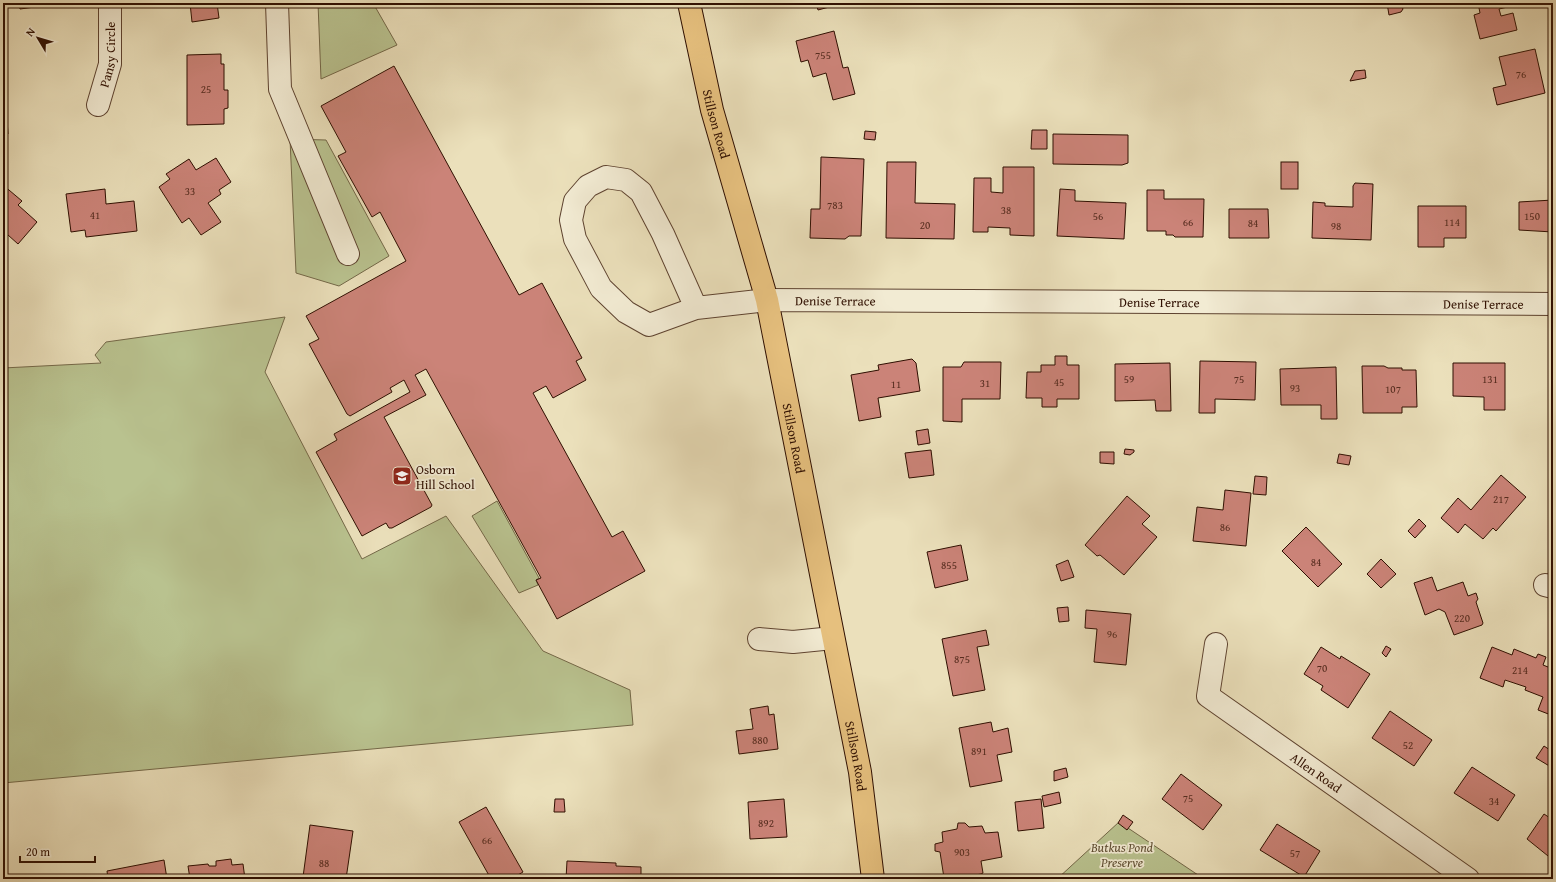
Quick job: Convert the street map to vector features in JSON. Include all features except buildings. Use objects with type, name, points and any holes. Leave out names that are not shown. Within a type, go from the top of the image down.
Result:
[{"type":"main road","name":"Stillson Road","points":[[689,3],[712,110],[767,300],[860,772],[873,879]]},
{"type":"street","name":"Pansy Circle","points":[[98,105],[110,64],[110,3]]},
{"type":"street","points":[[277,3],[280,89],[348,254]]},
{"type":"street","name":"Denise Terrace","points":[[696,308],[663,234],[642,192],[626,180],[606,178],[588,186],[575,201],[571,220],[575,239],[601,288],[626,312],[650,325],[696,308],[767,300],[1553,304]]},
{"type":"street","points":[[759,639],[793,642],[833,638]]},
{"type":"street","name":"Allen Road","points":[[1216,644],[1208,696],[1468,879]]},
{"type":"green space","points":[[318,3],[373,3],[397,45],[321,79]]},
{"type":"green space","points":[[290,139],[326,140],[389,256],[339,286],[296,273]]},
{"type":"green space","points":[[285,317],[265,372],[362,559],[446,516],[543,651],[630,690],[633,725],[3,783],[3,368],[101,363],[95,355],[106,342]]},
{"type":"green space","points":[[497,501],[539,578],[536,580],[538,585],[519,593],[472,516]]},
{"type":"green space","name":"Butkus Pond Preserve","points":[[1119,822],[1204,879],[1057,879]]},
{"type":"place","name":"Osborn Hill School","points":[[402,476]]}]
